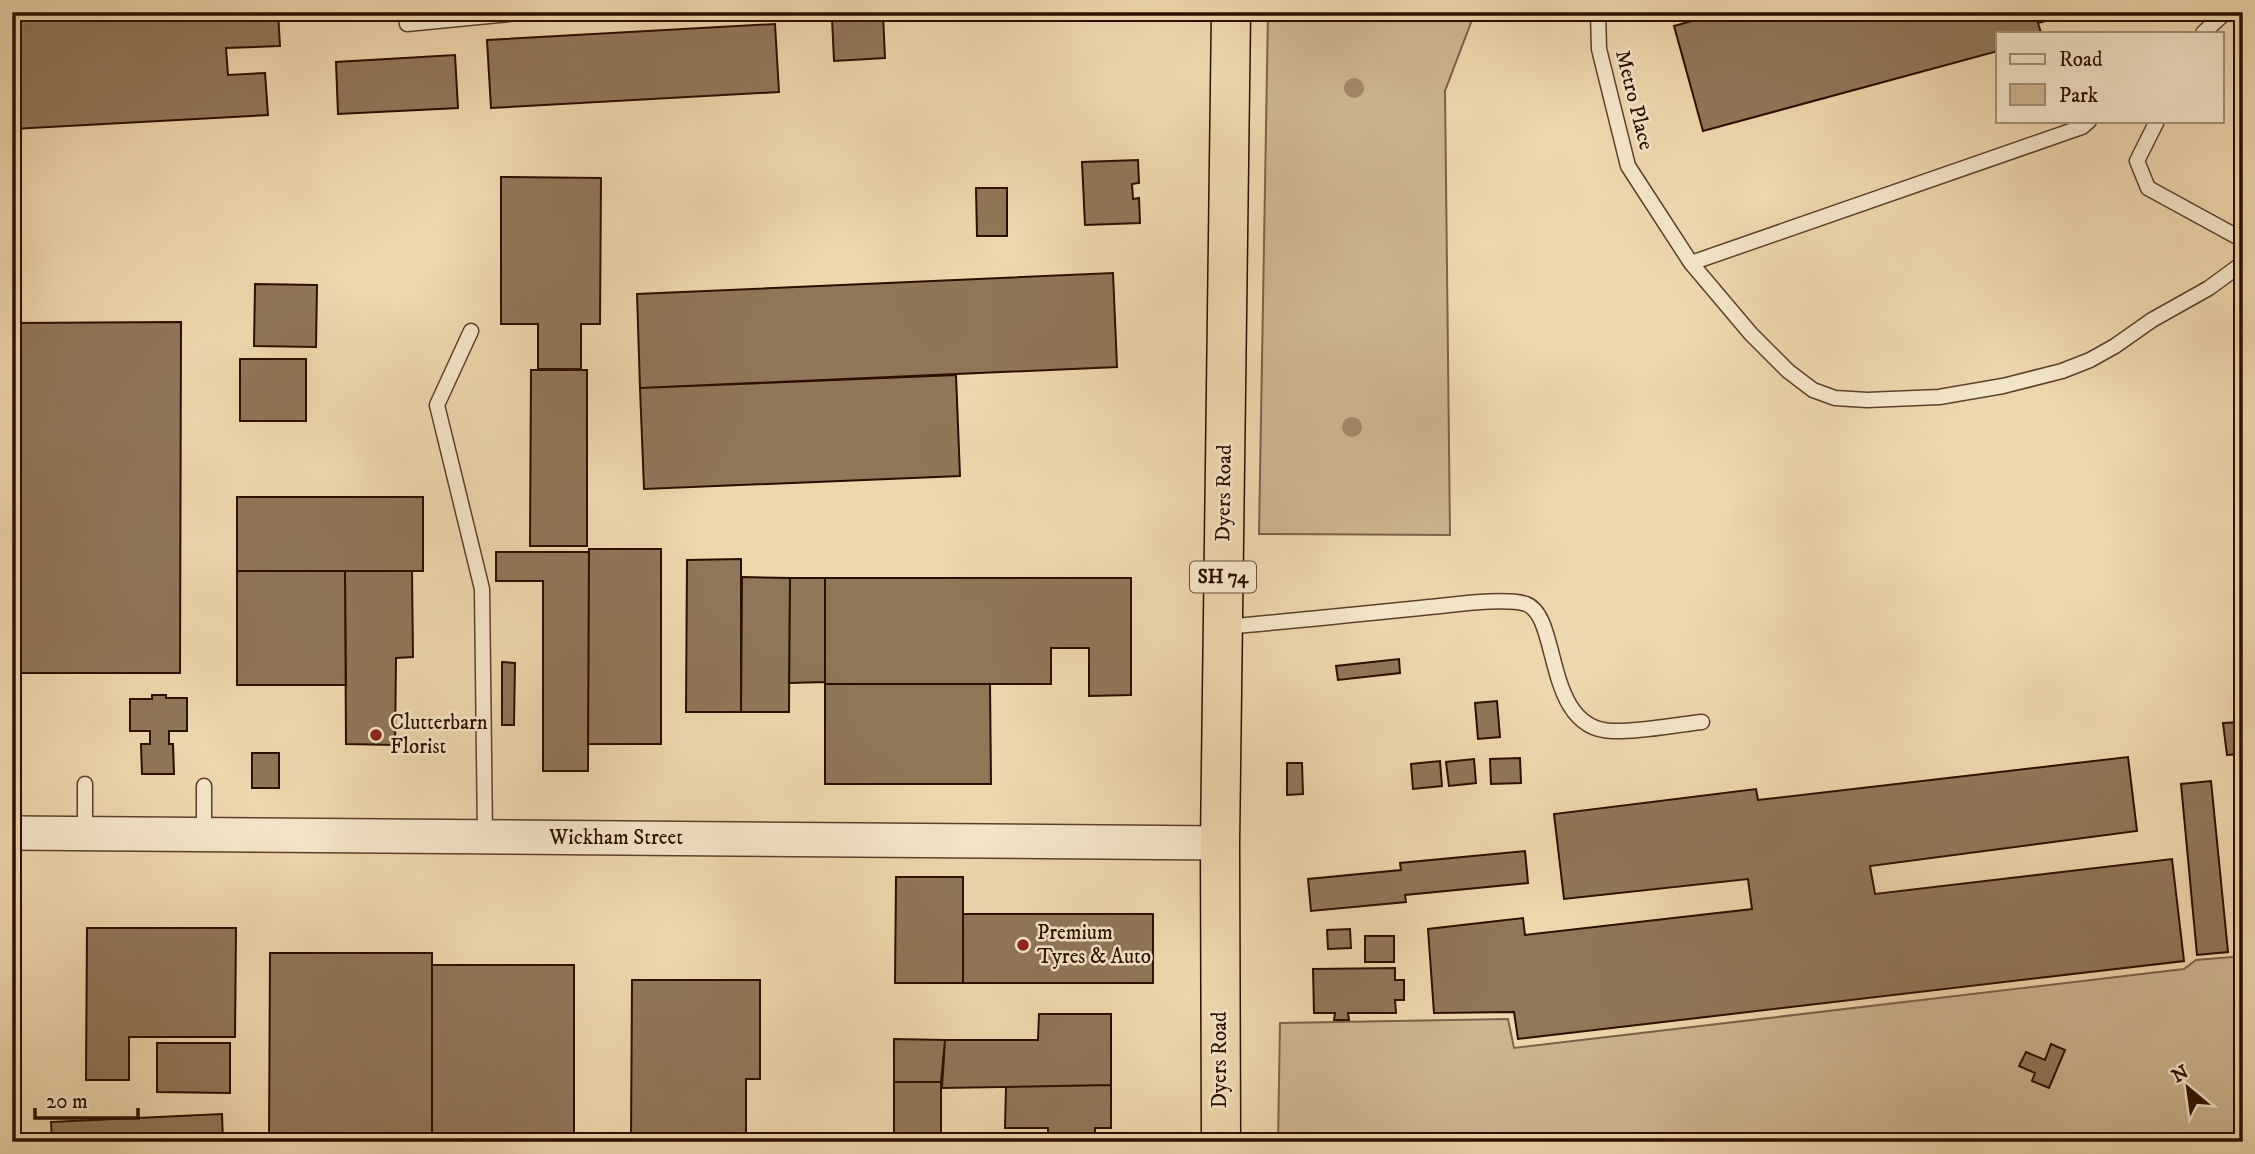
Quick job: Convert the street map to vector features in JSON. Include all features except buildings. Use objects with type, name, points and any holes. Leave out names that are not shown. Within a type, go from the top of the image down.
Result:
[{"type":"highway","name":"Dyers Road","points":[[1221,1142],[1220,843],[1231,12]]},
{"type":"street","name":"Wickham Street","points":[[12,833],[1220,843]]},
{"type":"lane","points":[[406,12],[407,24],[529,12]]},
{"type":"lane","name":"Metro Place","points":[[1598,12],[1599,49],[1628,166],[1691,263],[1751,334],[1813,390],[1835,398],[1867,400],[1939,397],[2003,387],[2062,371],[2115,346],[2152,320],[2209,288],[2243,263]]},
{"type":"lane","points":[[2204,32],[2226,12]]},
{"type":"lane","points":[[1691,263],[2082,127],[2088,122]]},
{"type":"lane","points":[[2156,122],[2137,161],[2148,188],[2243,240]]},
{"type":"lane","points":[[471,331],[437,405],[482,589],[485,837]]},
{"type":"lane","points":[[1223,628],[1482,602],[1526,604],[1538,612],[1562,692],[1572,708],[1592,727],[1611,732],[1702,722]]},
{"type":"lane","points":[[85,784],[85,833]]},
{"type":"lane","points":[[204,786],[204,835]]},
{"type":"green space","points":[[1268,12],[1475,12],[1445,91],[1450,535],[1259,534]]},
{"type":"green space","points":[[2243,956],[2243,1142],[1278,1142],[1280,1023],[1508,1019],[1514,1048],[2184,969],[2196,960]]},
{"type":"place","name":"Clutterbarn Florist","points":[[376,735]]},
{"type":"place","name":"Premium Tyres & Auto","points":[[1023,945]]}]
